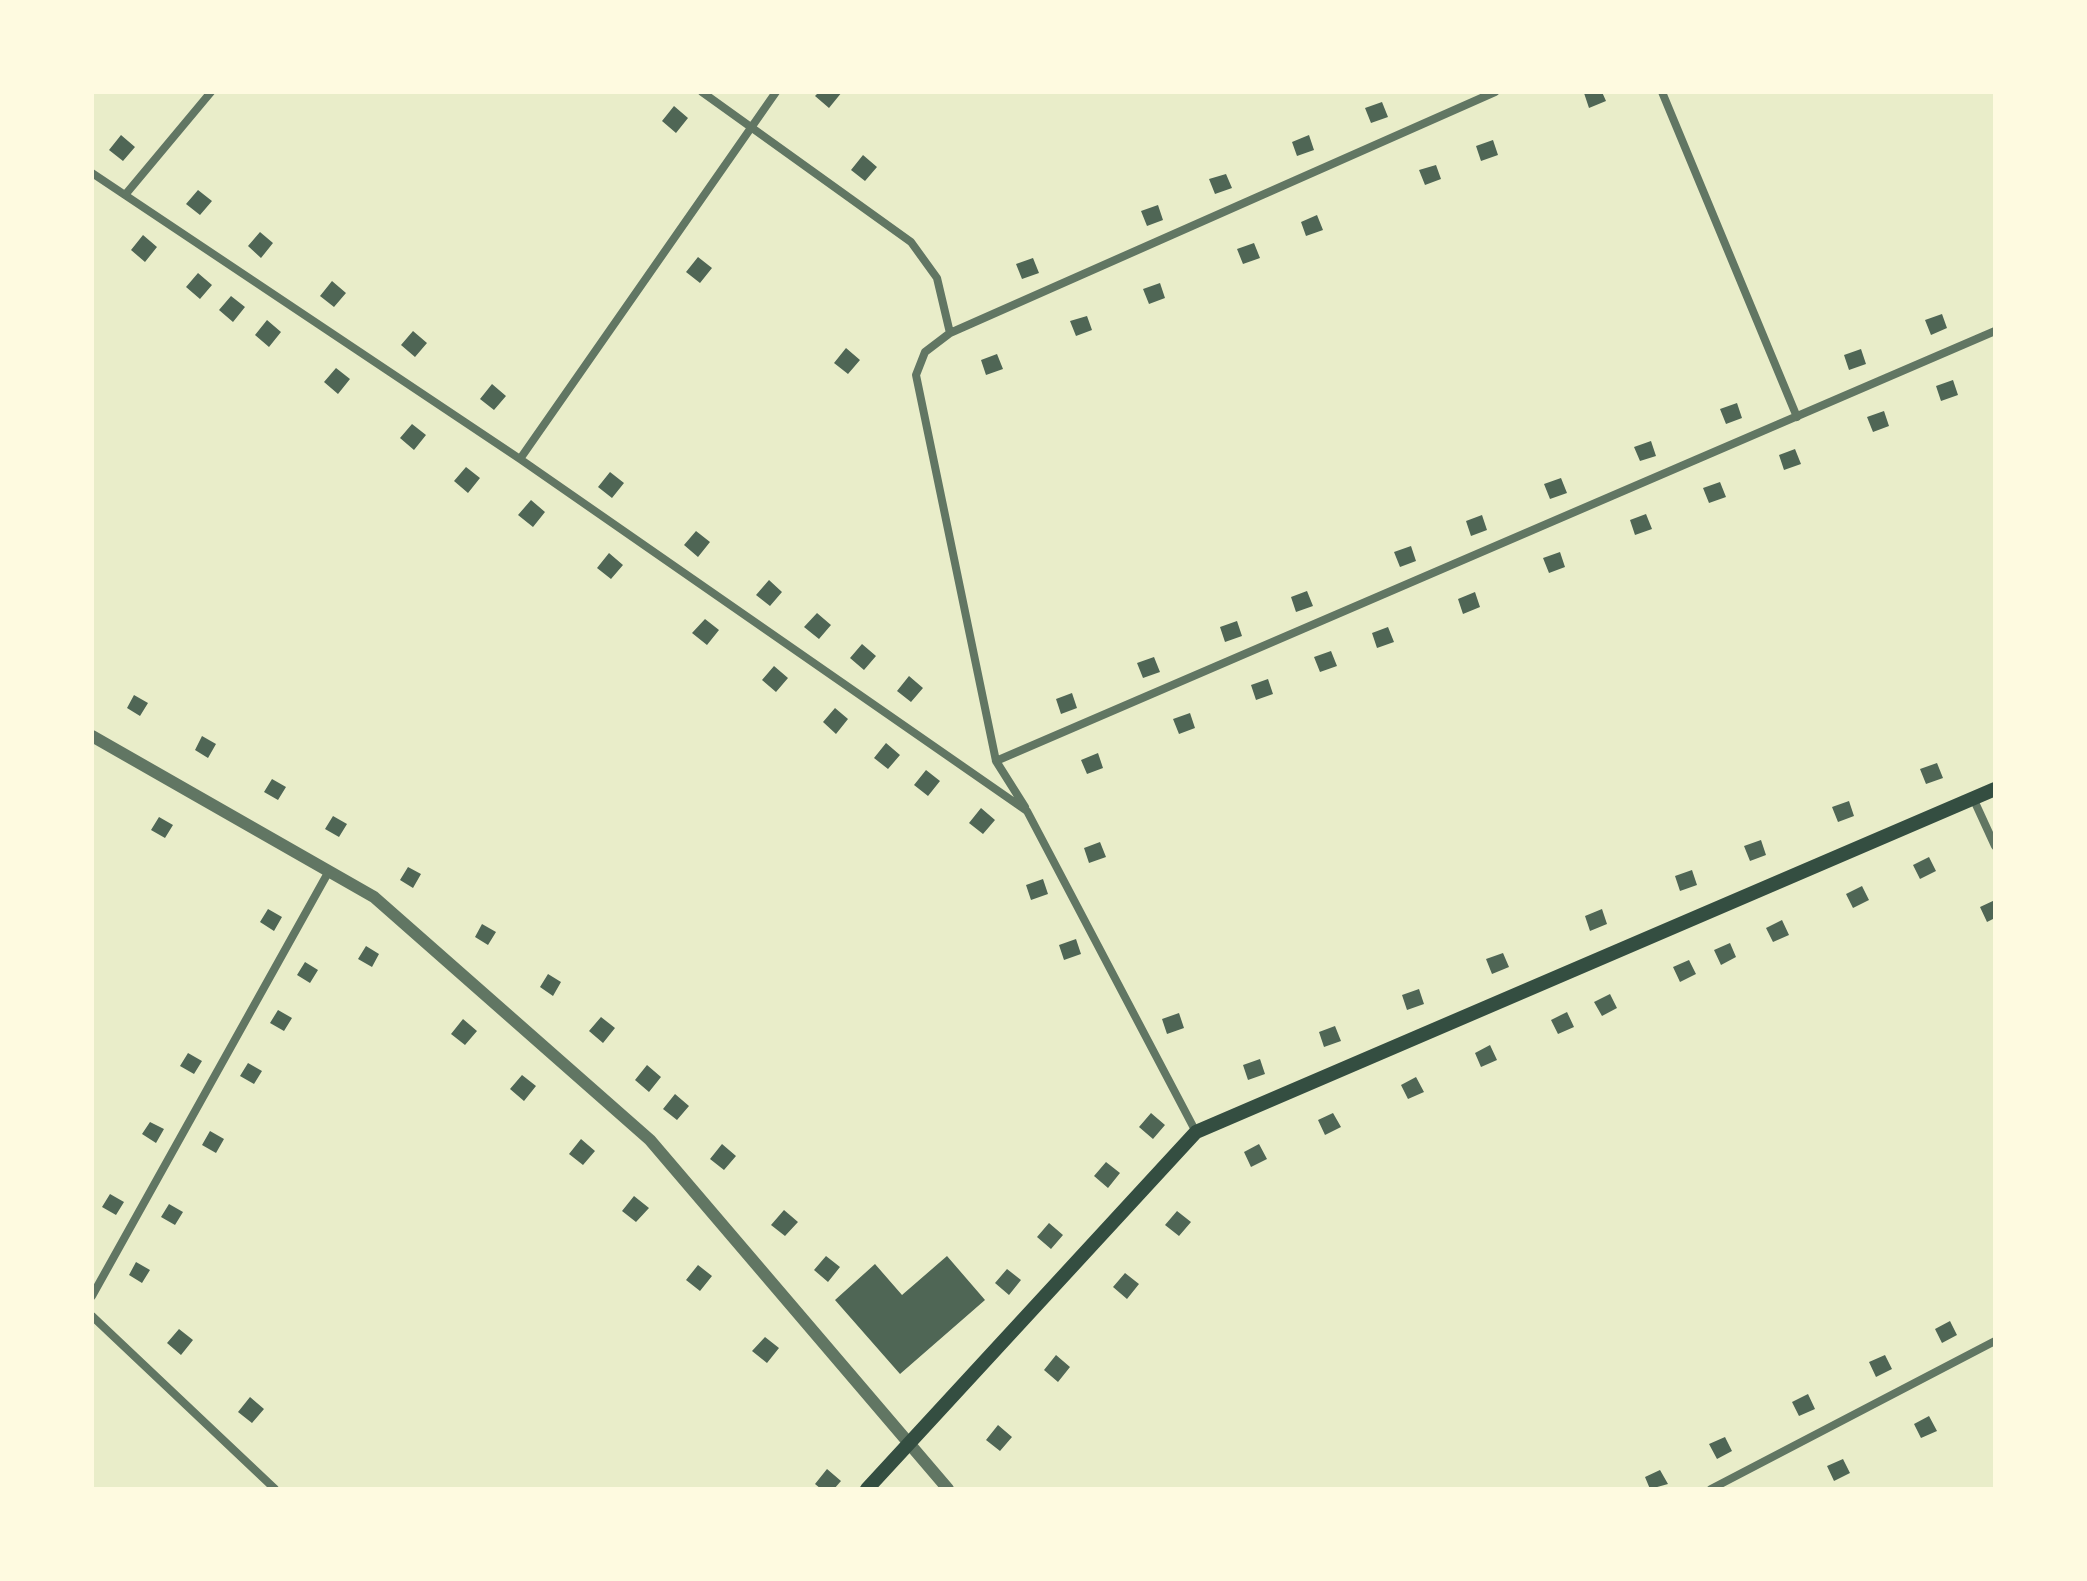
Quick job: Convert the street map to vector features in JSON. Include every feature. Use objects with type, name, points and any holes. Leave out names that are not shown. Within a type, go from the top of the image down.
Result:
[{"type":"main road","points":[[867,1489],[1196,1132],[1995,789]]},
{"type":"street","points":[[125,195],[211,92]]},
{"type":"street","points":[[702,92],[911,242],[937,278],[950,333]]},
{"type":"street","points":[[520,459],[749,126],[776,92]]},
{"type":"street","points":[[1196,1132],[1027,811],[996,761],[916,375],[925,352],[950,333],[1495,92]]},
{"type":"street","points":[[1662,92],[1797,417]]},
{"type":"street","points":[[92,173],[520,459],[1027,811]]},
{"type":"street","points":[[996,761],[1995,331]]},
{"type":"street","points":[[92,736],[374,897],[650,1140],[948,1489]]},
{"type":"street","points":[[1973,798],[1995,846]]},
{"type":"street","points":[[92,1296],[329,871]]},
{"type":"street","points":[[92,1316],[275,1489]]},
{"type":"street","points":[[1711,1489],[1995,1341]]},
{"type":"building","points":[[819,92],[842,92],[829,108],[815,96]]},
{"type":"building","points":[[1602,92],[1606,101],[1589,108],[1584,93]]},
{"type":"building","points":[[1382,102],[1388,117],[1371,123],[1365,108]]},
{"type":"building","points":[[674,106],[688,118],[676,133],[662,121]]},
{"type":"building","points":[[121,135],[135,147],[123,161],[109,150]]},
{"type":"building","points":[[1309,135],[1314,150],[1297,156],[1292,142]]},
{"type":"building","points":[[1493,140],[1498,155],[1481,161],[1476,146]]},
{"type":"building","points":[[863,155],[877,167],[865,181],[851,170]]},
{"type":"building","points":[[1436,165],[1441,179],[1425,185],[1419,170]]},
{"type":"building","points":[[1226,174],[1232,188],[1215,194],[1209,179]]},
{"type":"building","points":[[198,190],[212,201],[200,215],[186,204]]},
{"type":"building","points":[[1158,205],[1163,220],[1147,226],[1141,211]]},
{"type":"building","points":[[1317,215],[1323,230],[1306,236],[1301,222]]},
{"type":"building","points":[[260,232],[273,243],[261,258],[248,246]]},
{"type":"building","points":[[143,235],[157,247],[145,262],[131,250]]},
{"type":"building","points":[[1254,243],[1260,258],[1243,264],[1237,249]]},
{"type":"building","points":[[698,257],[712,268],[700,283],[686,272]]},
{"type":"building","points":[[1033,258],[1039,273],[1022,279],[1016,264]]},
{"type":"building","points":[[198,273],[212,285],[200,299],[186,287]]},
{"type":"building","points":[[332,281],[346,293],[334,307],[320,296]]},
{"type":"building","points":[[1160,283],[1165,298],[1149,304],[1143,289]]},
{"type":"building","points":[[231,296],[245,307],[233,322],[219,310]]},
{"type":"building","points":[[1942,314],[1947,328],[1931,335],[1925,320]]},
{"type":"building","points":[[1087,316],[1092,330],[1076,336],[1070,321]]},
{"type":"building","points":[[267,320],[281,332],[269,347],[255,335]]},
{"type":"building","points":[[413,331],[427,343],[415,357],[401,345]]},
{"type":"building","points":[[846,348],[860,360],[848,374],[834,363]]},
{"type":"building","points":[[1861,349],[1866,364],[1849,370],[1844,355]]},
{"type":"building","points":[[997,354],[1003,369],[986,375],[981,360]]},
{"type":"building","points":[[336,368],[350,379],[338,394],[324,382]]},
{"type":"building","points":[[1953,380],[1958,395],[1941,401],[1936,386]]},
{"type":"building","points":[[492,384],[506,396],[494,410],[480,399]]},
{"type":"building","points":[[1737,403],[1742,418],[1726,424],[1720,409]]},
{"type":"building","points":[[1884,411],[1889,426],[1873,432],[1867,417]]},
{"type":"building","points":[[412,424],[426,435],[414,450],[400,438]]},
{"type":"building","points":[[1651,441],[1656,456],[1640,461],[1634,447]]},
{"type":"building","points":[[1795,449],[1801,464],[1784,470],[1779,455]]},
{"type":"building","points":[[466,467],[480,478],[468,493],[454,481]]},
{"type":"building","points":[[610,472],[624,483],[612,498],[598,487]]},
{"type":"building","points":[[1561,478],[1567,493],[1550,499],[1544,484]]},
{"type":"building","points":[[1720,482],[1726,497],[1709,503],[1703,488]]},
{"type":"building","points":[[531,500],[545,512],[533,527],[518,515]]},
{"type":"building","points":[[1646,514],[1652,529],[1635,535],[1630,520]]},
{"type":"building","points":[[1482,515],[1487,530],[1471,536],[1466,521]]},
{"type":"building","points":[[696,531],[710,542],[698,557],[684,545]]},
{"type":"building","points":[[1411,546],[1416,561],[1400,567],[1394,552]]},
{"type":"building","points":[[1560,552],[1565,567],[1549,573],[1543,558]]},
{"type":"building","points":[[609,553],[623,565],[611,579],[597,568]]},
{"type":"building","points":[[769,580],[782,592],[770,606],[756,595]]},
{"type":"building","points":[[1307,591],[1313,606],[1296,612],[1291,597]]},
{"type":"building","points":[[1475,592],[1480,607],[1463,614],[1458,599]]},
{"type":"building","points":[[817,613],[831,625],[819,639],[804,627]]},
{"type":"building","points":[[705,619],[719,630],[707,645],[692,633]]},
{"type":"building","points":[[1237,621],[1242,636],[1225,642],[1220,627]]},
{"type":"building","points":[[1388,627],[1394,642],[1377,648],[1372,633]]},
{"type":"building","points":[[862,644],[876,656],[864,670],[850,658]]},
{"type":"building","points":[[1331,651],[1337,666],[1320,672],[1314,657]]},
{"type":"building","points":[[1154,657],[1160,672],[1143,678],[1137,663]]},
{"type":"building","points":[[774,666],[788,678],[776,692],[762,680]]},
{"type":"building","points":[[909,676],[923,688],[911,702],[897,691]]},
{"type":"building","points":[[1268,679],[1273,694],[1256,700],[1251,685]]},
{"type":"building","points":[[1072,693],[1077,708],[1061,714],[1056,699]]},
{"type":"building","points":[[134,695],[148,703],[140,716],[127,708]]},
{"type":"building","points":[[835,708],[848,719],[836,734],[823,722]]},
{"type":"building","points":[[1190,713],[1195,728],[1179,734],[1173,719]]},
{"type":"building","points":[[202,736],[216,744],[208,758],[195,750]]},
{"type":"building","points":[[886,743],[900,755],[888,769],[874,758]]},
{"type":"building","points":[[1098,753],[1103,768],[1087,774],[1081,760]]},
{"type":"building","points":[[1937,763],[1943,778],[1926,784],[1920,769]]},
{"type":"building","points":[[926,770],[940,781],[928,796],[914,785]]},
{"type":"building","points":[[272,779],[286,787],[278,800],[264,792]]},
{"type":"building","points":[[1849,801],[1854,816],[1838,822],[1832,807]]},
{"type":"building","points":[[981,808],[995,820],[983,834],[969,823]]},
{"type":"building","points":[[333,816],[347,824],[339,837],[325,829]]},
{"type":"building","points":[[159,817],[173,825],[165,838],[151,830]]},
{"type":"building","points":[[1761,840],[1766,855],[1750,861],[1744,846]]},
{"type":"building","points":[[1100,842],[1106,857],[1089,863],[1084,848]]},
{"type":"building","points":[[1929,857],[1936,871],[1920,879],[1913,865]]},
{"type":"building","points":[[408,867],[421,874],[413,888],[400,880]]},
{"type":"building","points":[[1692,870],[1697,885],[1680,891],[1675,876]]},
{"type":"building","points":[[1043,879],[1048,894],[1031,900],[1026,885]]},
{"type":"building","points":[[1862,886],[1869,900],[1853,908],[1846,894]]},
{"type":"building","points":[[1995,900],[1995,918],[1987,922],[1980,907]]},
{"type":"building","points":[[268,909],[282,917],[274,931],[260,922]]},
{"type":"building","points":[[1602,909],[1607,924],[1590,931],[1585,916]]},
{"type":"building","points":[[1782,920],[1789,935],[1773,942],[1766,928]]},
{"type":"building","points":[[482,924],[496,932],[488,945],[475,937]]},
{"type":"building","points":[[1076,939],[1081,954],[1064,960],[1059,945]]},
{"type":"building","points":[[1730,943],[1736,957],[1721,965],[1714,950]]},
{"type":"building","points":[[366,946],[379,954],[372,967],[358,959]]},
{"type":"building","points":[[1503,953],[1509,967],[1492,974],[1486,959]]},
{"type":"building","points":[[1689,960],[1696,974],[1680,982],[1673,967]]},
{"type":"building","points":[[305,962],[318,970],[310,983],[297,975]]},
{"type":"building","points":[[548,974],[561,982],[553,996],[540,987]]},
{"type":"building","points":[[1419,989],[1424,1004],[1407,1010],[1402,995]]},
{"type":"building","points":[[1610,994],[1617,1008],[1602,1016],[1594,1002]]},
{"type":"building","points":[[278,1010],[292,1018],[284,1031],[270,1023]]},
{"type":"building","points":[[1567,1012],[1574,1027],[1558,1034],[1551,1020]]},
{"type":"building","points":[[1179,1013],[1184,1028],[1167,1034],[1162,1019]]},
{"type":"building","points":[[601,1017],[615,1028],[603,1043],[589,1031]]},
{"type":"building","points":[[463,1019],[477,1031],[465,1045],[451,1034]]},
{"type":"building","points":[[1335,1026],[1341,1041],[1324,1047],[1319,1032]]},
{"type":"building","points":[[1490,1045],[1497,1060],[1481,1067],[1475,1053]]},
{"type":"building","points":[[188,1053],[202,1061],[194,1074],[180,1066]]},
{"type":"building","points":[[1260,1059],[1265,1074],[1248,1080],[1243,1065]]},
{"type":"building","points":[[248,1063],[262,1071],[254,1084],[240,1076]]},
{"type":"building","points":[[647,1065],[661,1077],[649,1092],[635,1080]]},
{"type":"building","points":[[522,1075],[536,1086],[524,1101],[510,1089]]},
{"type":"building","points":[[1416,1077],[1424,1092],[1408,1099],[1401,1085]]},
{"type":"building","points":[[675,1094],[689,1106],[677,1120],[663,1109]]},
{"type":"building","points":[[1151,1113],[1165,1125],[1153,1139],[1139,1127]]},
{"type":"building","points":[[1333,1113],[1341,1127],[1325,1135],[1318,1120]]},
{"type":"building","points":[[150,1122],[164,1129],[156,1143],[142,1134]]},
{"type":"building","points":[[210,1131],[224,1139],[216,1153],[202,1145]]},
{"type":"building","points":[[581,1139],[595,1151],[583,1165],[569,1154]]},
{"type":"building","points":[[722,1144],[736,1156],[724,1170],[710,1159]]},
{"type":"building","points":[[1259,1144],[1267,1159],[1251,1167],[1244,1152]]},
{"type":"building","points":[[1106,1162],[1120,1173],[1108,1188],[1094,1176]]},
{"type":"building","points":[[110,1194],[124,1202],[116,1215],[102,1207]]},
{"type":"building","points":[[634,1196],[649,1208],[636,1222],[622,1211]]},
{"type":"building","points":[[169,1204],[183,1212],[175,1225],[161,1217]]},
{"type":"building","points":[[784,1210],[798,1222],[785,1236],[771,1225]]},
{"type":"building","points":[[1177,1211],[1191,1222],[1179,1236],[1165,1225]]},
{"type":"building","points":[[1049,1223],[1063,1235],[1051,1249],[1037,1237]]},
{"type":"building","points":[[826,1256],[840,1267],[828,1282],[814,1270]]},
{"type":"building","points":[[947,1256],[985,1300],[900,1374],[835,1300],[875,1264],[902,1295]]},
{"type":"building","points":[[136,1262],[150,1270],[142,1283],[129,1275]]},
{"type":"building","points":[[698,1265],[712,1276],[700,1291],[686,1280]]},
{"type":"building","points":[[1007,1269],[1021,1280],[1009,1295],[995,1283]]},
{"type":"building","points":[[1125,1273],[1139,1284],[1127,1299],[1113,1287]]},
{"type":"building","points":[[1950,1321],[1957,1335],[1942,1343],[1935,1329]]},
{"type":"building","points":[[179,1329],[193,1340],[181,1355],[167,1343]]},
{"type":"building","points":[[765,1337],[779,1348],[767,1363],[752,1351]]},
{"type":"building","points":[[1056,1355],[1070,1367],[1058,1382],[1044,1370]]},
{"type":"building","points":[[1885,1355],[1892,1369],[1876,1377],[1869,1362]]},
{"type":"building","points":[[1808,1394],[1815,1409],[1799,1416],[1792,1402]]},
{"type":"building","points":[[250,1397],[264,1409],[252,1423],[238,1412]]},
{"type":"building","points":[[1929,1416],[1937,1431],[1921,1438],[1914,1424]]},
{"type":"building","points":[[998,1425],[1012,1437],[1000,1451],[986,1440]]},
{"type":"building","points":[[1725,1437],[1732,1451],[1717,1459],[1709,1444]]},
{"type":"building","points":[[1843,1459],[1850,1473],[1834,1481],[1827,1466]]},
{"type":"building","points":[[827,1469],[841,1481],[834,1489],[821,1489],[815,1484]]},
{"type":"building","points":[[1660,1470],[1668,1484],[1650,1489],[1645,1477]]}]
